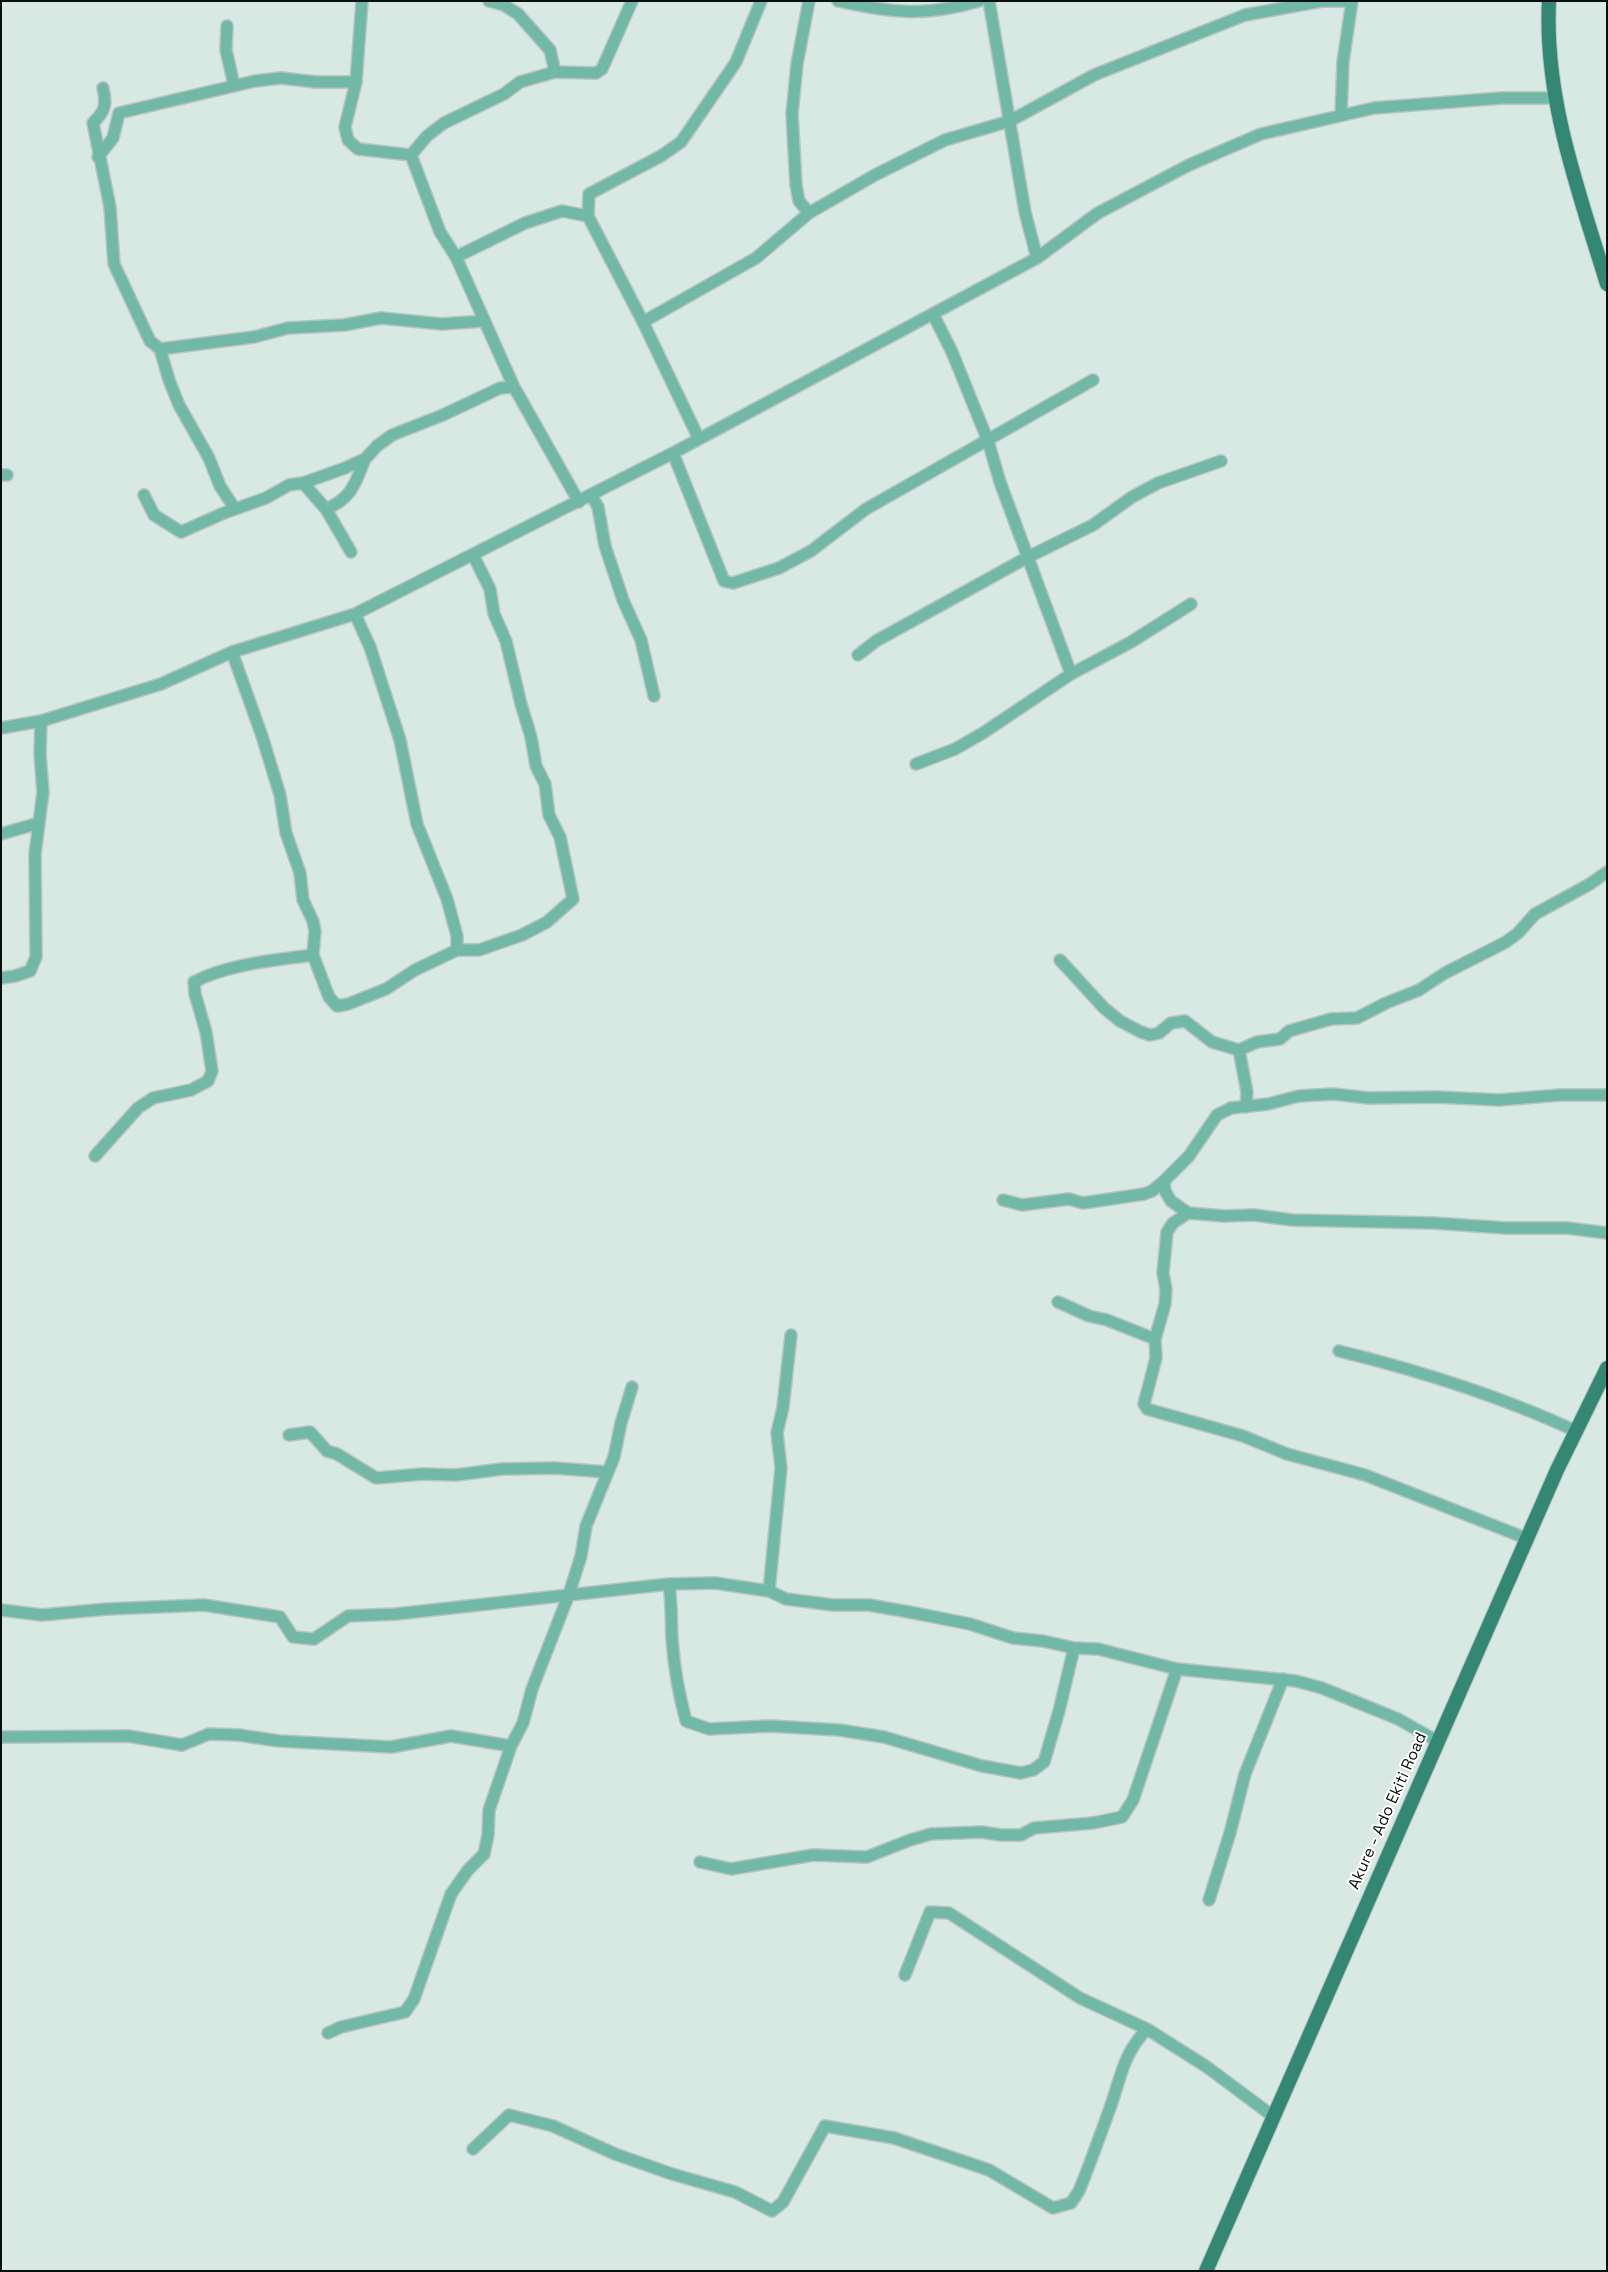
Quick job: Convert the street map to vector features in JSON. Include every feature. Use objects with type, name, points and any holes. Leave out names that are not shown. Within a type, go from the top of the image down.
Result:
[{"type":"main road","points":[[1549,1],[1548,36],[1555,98],[1574,177],[1607,284]]},
{"type":"main road","name":"Akure - Ado Ekiti Road","points":[[1206,2271],[1437,1741],[1576,1431],[1607,1368]]},
{"type":"street","points":[[362,1],[356,82],[345,127],[348,140],[358,150],[411,155]]},
{"type":"street","points":[[488,1],[504,5],[518,14],[550,50],[555,72]]},
{"type":"street","points":[[411,155],[427,136],[444,123],[504,94],[520,82],[555,72],[596,73],[602,69],[632,1]]},
{"type":"street","points":[[699,438],[643,322],[588,216],[589,194],[661,156],[681,142],[736,62],[760,1]]},
{"type":"street","points":[[809,1],[797,64],[792,114],[796,185],[799,201],[809,213]]},
{"type":"street","points":[[838,1],[895,12],[918,13],[955,8],[979,1]]},
{"type":"street","points":[[989,1],[1024,212],[1037,258]]},
{"type":"street","points":[[643,322],[756,258],[809,213],[875,175],[945,140],[1010,121],[1094,75],[1245,16],[1322,1],[1352,1],[1343,62],[1341,115]]},
{"type":"street","points":[[228,26],[226,50],[234,85]]},
{"type":"street","points":[[98,157],[113,138],[120,113],[234,85],[281,78],[316,82],[356,82]]},
{"type":"street","points":[[103,88],[106,103],[104,113],[93,123],[98,157],[110,207],[114,240],[114,264],[150,341],[160,349],[168,380],[179,405],[209,458],[220,486],[235,509]]},
{"type":"street","points":[[1,728],[41,721],[161,684],[232,652],[355,614],[565,507],[591,496],[1037,258],[1098,212],[1189,165],[1261,134],[1341,115],[1403,106],[1502,98],[1555,98]]},
{"type":"street","points":[[411,155],[440,232],[456,257],[514,386],[579,502]]},
{"type":"street","points":[[456,257],[525,223],[562,211],[588,216]]},
{"type":"street","points":[[932,314],[952,352],[988,441],[1000,482],[1071,674]]},
{"type":"street","points":[[160,349],[254,337],[288,328],[344,325],[381,318],[442,324],[484,321]]},
{"type":"street","points":[[673,453],[724,580],[733,583],[779,568],[811,551],[866,510],[1093,380]]},
{"type":"street","points":[[326,509],[338,504],[352,491],[365,459],[377,446],[392,435],[443,415],[500,388],[514,386]]},
{"type":"street","points":[[144,495],[154,515],[181,532],[266,498],[289,485],[303,483],[365,459]]},
{"type":"street","points":[[858,655],[876,641],[1028,557],[1093,525],[1132,497],[1158,483],[1221,461]]},
{"type":"street","points":[[303,483],[326,509],[351,552]]},
{"type":"street","points":[[591,496],[598,507],[605,546],[620,591],[641,640],[654,696]]},
{"type":"street","points":[[232,652],[262,736],[280,795],[286,833],[300,873],[303,900],[313,921],[315,931],[313,954],[329,998],[337,1006],[348,1004],[386,989],[416,970],[457,950],[479,950],[522,935],[547,922],[573,898],[560,837],[550,815],[545,784],[536,766],[531,737],[506,641],[494,614],[490,589],[473,555]]},
{"type":"street","points":[[916,764],[955,749],[983,733],[1071,674],[1131,642],[1190,604]]},
{"type":"street","points":[[355,614],[370,647],[400,740],[417,824],[447,899],[456,936],[457,950]]},
{"type":"street","points":[[1,978],[30,971],[36,957],[35,854],[43,792],[40,754],[41,721]]},
{"type":"street","points":[[1,834],[38,823]]},
{"type":"street","points":[[1060,960],[1079,979],[1092,997],[1112,1015],[1141,1032],[1150,1035],[1159,1033],[1171,1023],[1185,1022],[1212,1042],[1239,1050],[1257,1042],[1280,1039],[1289,1031],[1332,1019],[1357,1018],[1386,1002],[1419,990],[1444,973],[1506,942],[1518,933],[1535,914],[1590,884],[1607,872]]},
{"type":"street","points":[[95,1156],[138,1108],[153,1098],[191,1090],[208,1081],[212,1071],[206,1032],[195,994],[194,982],[208,975],[260,963],[313,954]]},
{"type":"street","points":[[1239,1050],[1248,1092],[1246,1106]]},
{"type":"street","points":[[1003,1200],[1022,1205],[1069,1199],[1083,1203],[1144,1194],[1152,1191],[1164,1181],[1189,1156],[1217,1116],[1230,1108],[1268,1104],[1298,1096],[1333,1094],[1369,1098],[1437,1097],[1499,1100],[1560,1095],[1607,1095]]},
{"type":"street","points":[[1164,1181],[1165,1191],[1171,1201]]},
{"type":"street","points":[[1144,1194],[1171,1201],[1188,1213],[1224,1216],[1254,1215],[1301,1220],[1433,1223],[1506,1228],[1567,1228],[1607,1233]]},
{"type":"street","points":[[1188,1213],[1173,1223],[1167,1232],[1163,1273],[1166,1290],[1165,1304],[1155,1338],[1156,1358],[1144,1404],[1146,1409],[1243,1436],[1288,1454],[1365,1475],[1528,1539]]},
{"type":"street","points":[[1058,1302],[1089,1316],[1107,1320],[1155,1338]]},
{"type":"street","points":[[769,1592],[781,1468],[777,1433],[783,1407],[791,1335]]},
{"type":"street","points":[[1339,1351],[1438,1377],[1518,1405],[1576,1431]]},
{"type":"street","points":[[328,2033],[341,2027],[405,2012],[414,1999],[451,1894],[468,1870],[484,1854],[488,1835],[489,1810],[511,1746],[523,1723],[532,1689],[569,1594],[581,1556],[586,1526],[614,1457],[620,1423],[632,1388]]},
{"type":"street","points":[[289,1435],[310,1432],[327,1451],[337,1454],[376,1478],[423,1474],[456,1475],[510,1469],[554,1468],[607,1472]]},
{"type":"street","points":[[1,1610],[42,1615],[107,1609],[204,1605],[280,1617],[293,1637],[314,1640],[348,1616],[396,1614],[669,1584],[715,1583],[769,1592],[786,1599],[833,1605],[869,1605],[970,1624],[1013,1638],[1043,1641],[1074,1648],[1115,1652],[1142,1661],[1177,1669],[1296,1680],[1322,1688],[1398,1720],[1437,1741]]},
{"type":"street","points":[[669,1584],[672,1607],[672,1639],[680,1699],[686,1721],[709,1729],[770,1726],[839,1730],[884,1737],[982,1766],[1021,1773],[1033,1770],[1044,1762],[1074,1648]]},
{"type":"street","points":[[700,1862],[731,1869],[813,1855],[868,1858],[910,1840],[931,1834],[982,1832],[1001,1835],[1022,1835],[1034,1828],[1093,1823],[1122,1817],[1133,1800],[1177,1669]]},
{"type":"street","points":[[1209,1900],[1230,1832],[1245,1774],[1283,1679]]},
{"type":"street","points":[[1,1737],[128,1736],[182,1745],[209,1734],[239,1735],[279,1741],[391,1747],[452,1736],[511,1746]]},
{"type":"street","points":[[905,1975],[930,1912],[948,1914],[1080,1998],[1147,2029],[1208,2066],[1274,2117]]},
{"type":"street","points":[[473,2149],[509,2115],[553,2126],[615,2154],[672,2174],[734,2192],[772,2211],[783,2202],[825,2126],[894,2138],[989,2170],[1053,2208],[1072,2203],[1079,2191],[1112,2103],[1123,2063],[1135,2042],[1147,2029]]}]
